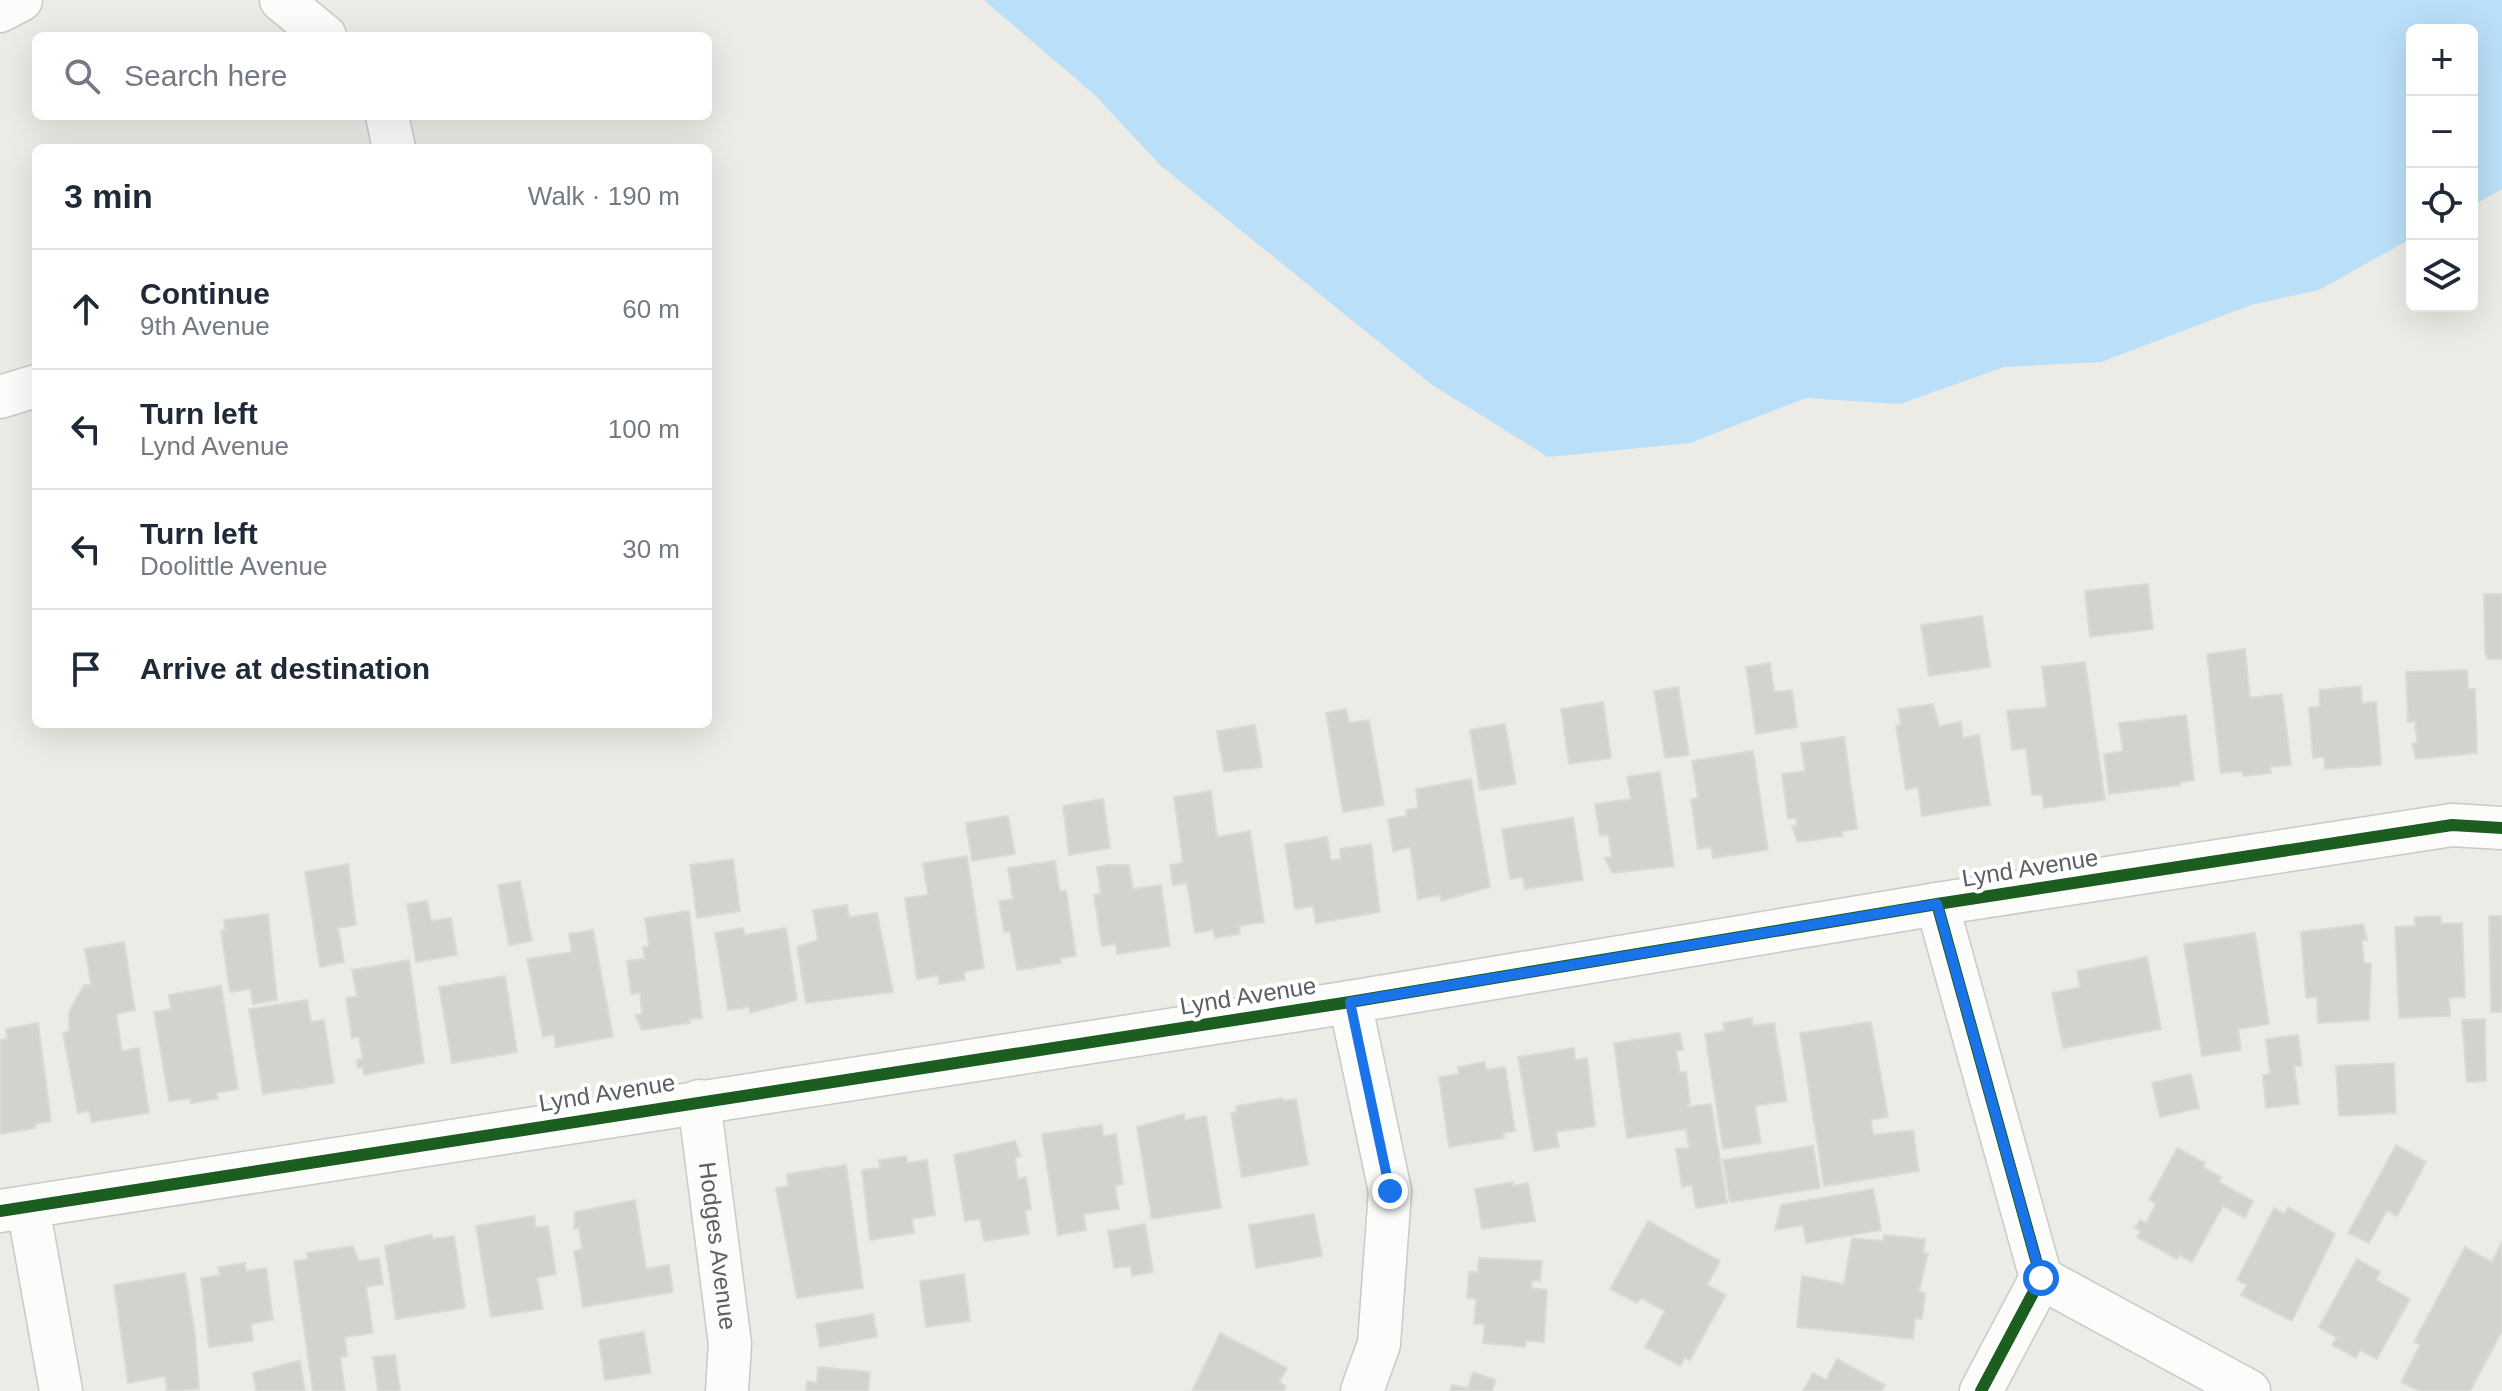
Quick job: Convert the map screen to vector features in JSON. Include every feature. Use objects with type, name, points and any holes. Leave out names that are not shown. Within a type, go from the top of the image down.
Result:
[{"type":"street","points":[[0,11],[21,0]]},
{"type":"street","points":[[281,0],[320,32]]},
{"type":"street","points":[[388,120],[393,144]]},
{"type":"street","points":[[0,397],[32,387]]},
{"type":"street","name":"Lynd Avenue","points":[[14,1209],[1350,1002],[1937,904],[2452,825],[2502,828]]},
{"type":"street","points":[[1937,904],[2041,1278],[1981,1391]]},
{"type":"street","points":[[1350,1002],[1390,1191],[1379,1344],[1362,1391]]},
{"type":"street","name":"Hodges Avenue","points":[[699,1101],[730,1344],[727,1391]]},
{"type":"street","points":[[14,1209],[61,1391]]},
{"type":"street","points":[[2041,1278],[2249,1391]]},
{"type":"water","points":[[984,0],[2502,0],[2502,189],[2478,203],[2478,24],[2406,24],[2406,241],[2319,290],[2251,305],[2101,362],[2004,367],[1900,404],[1806,398],[1690,443],[1548,457],[1431,384],[1160,165],[1096,96]]},
{"type":"building","points":[[2148,584],[2153,629],[2090,637],[2085,591]]},
{"type":"building","points":[[2484,594],[2502,594],[2502,659],[2488,659],[2485,653]]},
{"type":"building","points":[[1982,616],[1990,667],[1929,676],[1921,625]]},
{"type":"building","points":[[2245,649],[2250,698],[2282,694],[2291,765],[2270,767],[2271,773],[2243,776],[2242,771],[2221,773],[2207,654]]},
{"type":"building","points":[[2085,662],[2105,800],[2044,808],[2042,794],[2032,795],[2026,748],[2012,750],[2007,711],[2047,707],[2042,667]]},
{"type":"building","points":[[1770,663],[1774,692],[1792,690],[1797,727],[1756,734],[1746,667]]},
{"type":"building","points":[[2467,670],[2468,689],[2475,689],[2477,753],[2416,759],[2412,744],[2417,743],[2415,721],[2408,722],[2406,672]]},
{"type":"building","points":[[2361,686],[2362,703],[2376,702],[2381,765],[2325,769],[2324,757],[2313,758],[2309,708],[2320,706],[2319,690]]},
{"type":"building","points":[[1678,687],[1689,755],[1665,758],[1654,691]]},
{"type":"building","points":[[1603,702],[1611,758],[1569,764],[1561,709]]},
{"type":"building","points":[[1933,704],[1939,726],[1961,722],[1963,738],[1979,735],[1990,805],[1922,816],[1918,787],[1906,790],[1896,725],[1901,725],[1898,709]]},
{"type":"building","points":[[1346,709],[1349,723],[1369,720],[1384,805],[1343,812],[1326,713]]},
{"type":"building","points":[[2186,715],[2194,780],[2180,782],[2180,785],[2109,794],[2104,754],[2123,751],[2119,723]]},
{"type":"building","points":[[1505,724],[1516,784],[1480,790],[1470,730]]},
{"type":"building","points":[[1255,725],[1262,767],[1224,772],[1217,731]]},
{"type":"building","points":[[1844,737],[1857,829],[1842,831],[1843,836],[1798,842],[1792,826],[1797,826],[1796,818],[1788,819],[1782,774],[1805,771],[1801,743]]},
{"type":"building","points":[[1753,751],[1768,850],[1713,858],[1711,847],[1698,849],[1691,799],[1698,798],[1692,761]]},
{"type":"building","points":[[1660,772],[1674,866],[1612,873],[1605,858],[1612,857],[1608,834],[1600,836],[1595,804],[1631,799],[1627,777]]},
{"type":"building","points":[[1471,779],[1490,887],[1441,901],[1441,895],[1418,899],[1410,847],[1393,851],[1388,819],[1407,816],[1406,810],[1418,808],[1416,789]]},
{"type":"building","points":[[1211,791],[1217,837],[1250,831],[1264,922],[1239,926],[1240,934],[1215,938],[1213,930],[1195,933],[1187,883],[1173,885],[1170,865],[1183,863],[1174,797]]},
{"type":"building","points":[[1103,799],[1110,848],[1069,855],[1063,806]]},
{"type":"building","points":[[1008,816],[1015,854],[972,861],[966,823]]},
{"type":"building","points":[[1573,818],[1583,880],[1525,889],[1523,877],[1510,879],[1502,829]]},
{"type":"building","points":[[1327,837],[1331,860],[1341,859],[1340,849],[1371,844],[1380,912],[1316,923],[1313,906],[1295,909],[1285,844]]},
{"type":"building","points":[[967,856],[984,968],[964,972],[965,980],[939,984],[938,976],[917,979],[905,898],[928,895],[923,863]]},
{"type":"building","points":[[733,859],[740,911],[697,918],[690,865]]},
{"type":"building","points":[[1055,861],[1060,892],[1066,890],[1076,956],[1060,958],[1061,963],[1017,970],[1010,931],[1004,932],[999,901],[1013,899],[1008,868]]},
{"type":"building","points":[[348,864],[356,925],[338,928],[344,962],[320,967],[305,872]]},
{"type":"building","points":[[1129,865],[1133,889],[1161,885],[1170,946],[1117,954],[1116,944],[1102,946],[1094,895],[1101,894],[1097,867]]},
{"type":"building","points":[[520,881],[532,941],[509,945],[498,885]]},
{"type":"building","points":[[427,901],[431,921],[451,918],[457,955],[416,962],[407,904]]},
{"type":"building","points":[[847,905],[849,917],[877,913],[893,992],[806,1003],[797,947],[818,940],[813,910]]},
{"type":"building","points":[[689,911],[702,1018],[689,1019],[690,1023],[642,1030],[635,1015],[642,1014],[640,993],[631,994],[627,961],[645,959],[643,947],[649,946],[645,918]]},
{"type":"building","points":[[268,914],[277,1000],[253,1004],[251,989],[230,992],[221,931],[225,930],[224,920]]},
{"type":"building","points":[[2441,916],[2441,924],[2462,923],[2465,997],[2449,998],[2450,1016],[2399,1018],[2395,927],[2415,926],[2415,917]]},
{"type":"building","points":[[2489,916],[2502,916],[2502,1012],[2491,1012]]},
{"type":"building","points":[[2363,924],[2367,940],[2362,940],[2364,963],[2371,963],[2369,1020],[2318,1023],[2317,997],[2306,998],[2301,932]]},
{"type":"building","points":[[743,928],[745,935],[786,928],[797,1000],[750,1013],[749,1007],[728,1010],[715,933]]},
{"type":"building","points":[[593,930],[613,1037],[556,1047],[554,1034],[543,1037],[527,959],[572,952],[569,934]]},
{"type":"building","points":[[2255,933],[2269,1024],[2238,1029],[2241,1050],[2202,1056],[2184,944]]},
{"type":"building","points":[[124,942],[135,1010],[116,1014],[122,1051],[139,1048],[149,1113],[92,1122],[89,1111],[78,1113],[63,1033],[69,1031],[69,1012],[84,985],[91,985],[85,949]]},
{"type":"building","points":[[2147,957],[2161,1029],[2063,1048],[2052,993],[2080,987],[2077,971]]},
{"type":"building","points":[[409,960],[424,1063],[364,1075],[363,1067],[358,1068],[357,1060],[363,1059],[359,1037],[352,1038],[346,998],[357,996],[352,970]]},
{"type":"building","points":[[505,976],[517,1052],[452,1063],[439,987]]},
{"type":"building","points":[[221,986],[238,1089],[217,1093],[218,1099],[191,1103],[190,1098],[169,1101],[154,1012],[171,1009],[169,995]]},
{"type":"building","points":[[307,1000],[311,1022],[324,1020],[334,1083],[263,1094],[249,1009]]},
{"type":"building","points":[[1752,1018],[1753,1026],[1774,1023],[1787,1101],[1755,1106],[1761,1143],[1723,1149],[1705,1034],[1724,1031],[1723,1023]]},
{"type":"building","points":[[2485,1019],[2486,1081],[2467,1082],[2462,1020]]},
{"type":"building","points":[[1871,1022],[1888,1117],[1871,1120],[1873,1135],[1913,1130],[1919,1171],[1824,1186],[1800,1033]]},
{"type":"building","points":[[38,1023],[51,1121],[35,1124],[36,1128],[0,1134],[0,1040],[7,1039],[6,1029]]},
{"type":"building","points":[[1680,1033],[1683,1050],[1676,1051],[1680,1073],[1686,1072],[1690,1103],[1687,1107],[1711,1104],[1727,1203],[1696,1208],[1692,1185],[1682,1187],[1676,1149],[1689,1148],[1686,1129],[1627,1138],[1614,1043]]},
{"type":"building","points":[[2298,1035],[2302,1066],[2294,1066],[2299,1104],[2266,1108],[2263,1075],[2270,1074],[2266,1039]]},
{"type":"building","points":[[1574,1048],[1575,1060],[1587,1058],[1595,1126],[1556,1132],[1559,1147],[1534,1151],[1518,1057]]},
{"type":"building","points":[[1485,1062],[1486,1070],[1505,1067],[1515,1131],[1503,1133],[1504,1138],[1449,1147],[1439,1077],[1459,1074],[1458,1067]]},
{"type":"building","points":[[2394,1063],[2396,1113],[2339,1116],[2336,1066]]},
{"type":"building","points":[[2191,1074],[2199,1108],[2160,1117],[2152,1083]]},
{"type":"building","points":[[1283,1098],[1284,1101],[1296,1099],[1308,1165],[1242,1177],[1231,1113],[1237,1112],[1236,1106]]},
{"type":"building","points":[[1184,1114],[1185,1120],[1206,1116],[1221,1208],[1152,1219],[1137,1127]]},
{"type":"building","points":[[1102,1125],[1103,1136],[1116,1134],[1123,1184],[1115,1185],[1119,1209],[1084,1214],[1086,1230],[1058,1235],[1042,1134]]},
{"type":"building","points":[[1015,1141],[1021,1156],[1015,1158],[1018,1179],[1026,1177],[1031,1209],[1025,1211],[1029,1234],[984,1241],[980,1219],[965,1221],[954,1155]]},
{"type":"building","points":[[2396,1145],[2426,1162],[2397,1216],[2387,1210],[2369,1243],[2348,1233]]},
{"type":"building","points":[[1813,1146],[1820,1188],[1730,1202],[1723,1160]]},
{"type":"building","points":[[2177,1148],[2205,1163],[2203,1167],[2221,1177],[2219,1182],[2253,1201],[2245,1218],[2223,1206],[2192,1262],[2179,1255],[2177,1259],[2137,1237],[2140,1231],[2135,1228],[2140,1220],[2146,1223],[2156,1204],[2149,1200]]},
{"type":"building","points":[[906,1156],[907,1163],[927,1160],[935,1215],[912,1219],[914,1233],[870,1240],[862,1170],[880,1168],[879,1160]]},
{"type":"building","points":[[846,1165],[863,1288],[797,1298],[776,1188],[788,1186],[787,1174]]},
{"type":"building","points":[[1513,1182],[1513,1186],[1528,1183],[1535,1221],[1482,1229],[1475,1189]]},
{"type":"building","points":[[1873,1189],[1881,1230],[1806,1243],[1803,1225],[1775,1230],[1781,1205]]},
{"type":"building","points":[[635,1200],[646,1269],[669,1265],[673,1292],[583,1307],[574,1251],[582,1249],[579,1228],[574,1229],[575,1212]]},
{"type":"building","points":[[2288,1207],[2335,1234],[2292,1321],[2241,1295],[2247,1285],[2237,1280],[2274,1208],[2285,1214]]},
{"type":"building","points":[[1314,1214],[1322,1256],[1256,1268],[1249,1225]]},
{"type":"building","points":[[534,1216],[536,1228],[548,1226],[556,1274],[537,1278],[543,1309],[491,1317],[476,1226]]},
{"type":"building","points":[[1648,1221],[1720,1261],[1707,1285],[1726,1295],[1690,1360],[1685,1358],[1680,1366],[1645,1347],[1665,1311],[1641,1298],[1637,1303],[1610,1289]]},
{"type":"building","points":[[1145,1224],[1153,1272],[1132,1276],[1131,1266],[1114,1268],[1108,1231]]},
{"type":"building","points":[[432,1234],[432,1239],[454,1236],[465,1308],[396,1319],[385,1246]]},
{"type":"building","points":[[1884,1235],[1925,1239],[1923,1253],[1928,1253],[1919,1292],[1925,1293],[1922,1319],[1915,1318],[1913,1339],[1797,1327],[1802,1276],[1844,1284],[1852,1238],[1883,1241]]},
{"type":"building","points":[[2502,1242],[2502,1331],[2470,1391],[2419,1391],[2401,1382],[2420,1345],[2414,1342],[2465,1247],[2492,1262]]},
{"type":"building","points":[[353,1246],[359,1261],[379,1258],[383,1284],[366,1287],[373,1333],[345,1337],[347,1356],[340,1357],[345,1391],[313,1391],[294,1261],[308,1259],[307,1253]]},
{"type":"building","points":[[1479,1258],[1542,1261],[1540,1281],[1532,1280],[1531,1288],[1547,1290],[1544,1342],[1526,1341],[1525,1347],[1483,1343],[1485,1324],[1474,1324],[1476,1299],[1467,1298],[1469,1272],[1478,1272]]},
{"type":"building","points":[[2357,1259],[2380,1272],[2376,1280],[2410,1299],[2377,1359],[2360,1350],[2356,1358],[2332,1345],[2337,1338],[2319,1327]]},
{"type":"building","points":[[245,1263],[246,1271],[266,1268],[273,1320],[251,1324],[253,1341],[209,1347],[201,1278],[220,1275],[218,1267]]},
{"type":"building","points":[[185,1273],[195,1334],[199,1389],[167,1391],[165,1376],[128,1383],[114,1285]]},
{"type":"building","points":[[964,1274],[970,1321],[926,1327],[920,1281]]},
{"type":"building","points":[[873,1314],[877,1337],[820,1347],[816,1324]]},
{"type":"building","points":[[644,1332],[651,1373],[605,1380],[599,1340]]},
{"type":"building","points":[[1220,1333],[1287,1368],[1279,1382],[1286,1386],[1283,1391],[1192,1391]]},
{"type":"building","points":[[395,1355],[400,1391],[378,1391],[373,1357]]},
{"type":"building","points":[[1837,1359],[1885,1385],[1882,1391],[1803,1391],[1813,1373],[1826,1380]]},
{"type":"building","points":[[300,1360],[305,1391],[256,1391],[253,1373]]},
{"type":"building","points":[[818,1367],[870,1372],[868,1391],[806,1391],[807,1381],[817,1383]]},
{"type":"building","points":[[1473,1372],[1496,1380],[1492,1391],[1450,1391],[1452,1385],[1468,1388]]},
{"type":"cycle path","points":[[0,1211],[1350,1002],[1937,904],[2452,825],[2502,828]]},
{"type":"cycle path","points":[[1937,904],[2041,1278],[1981,1391]]},
{"type":"route","points":[[1390,1191],[1350,1002],[1937,904],[2041,1278]]}]
